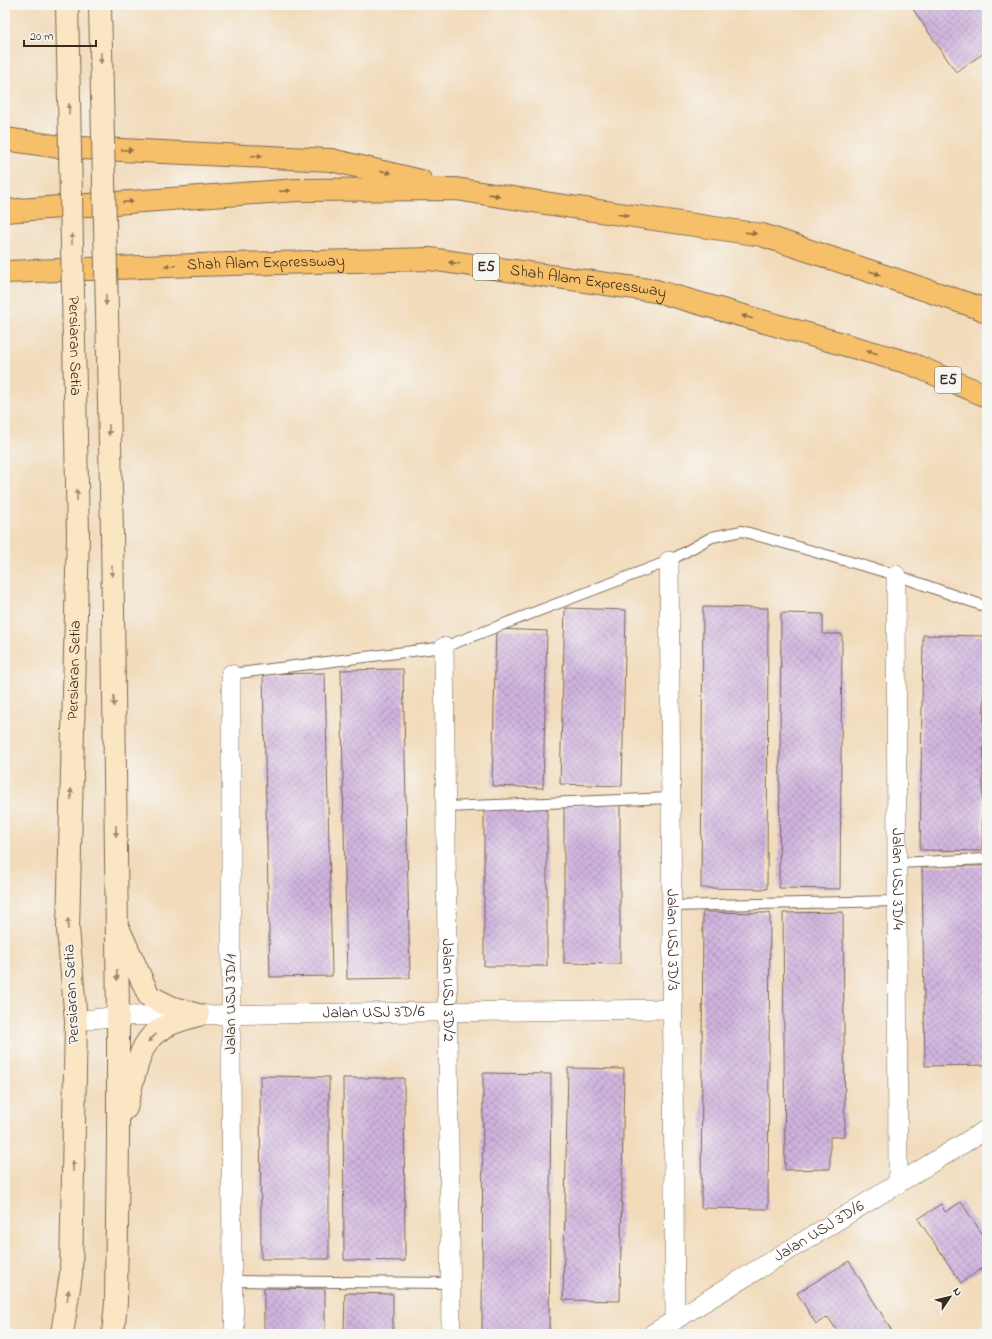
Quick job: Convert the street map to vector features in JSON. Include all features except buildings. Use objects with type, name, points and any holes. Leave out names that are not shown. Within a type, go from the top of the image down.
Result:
[{"type":"highway","points":[[5,140],[60,147],[331,160],[456,189],[545,204],[762,235],[980,308],[987,312]]},
{"type":"highway","points":[[5,210],[297,190],[456,189]]},
{"type":"highway","name":"Shah Alam Expressway","points":[[5,272],[430,259],[656,291],[909,363],[987,396]]},
{"type":"highway","points":[[5,280],[51,270]]},
{"type":"main road","name":"Persiaran Setia","points":[[62,1334],[71,1274],[76,1021],[68,929],[78,534],[66,5]]},
{"type":"main road","name":"Persiaran Setia","points":[[100,5],[112,532],[118,1016],[116,1303],[113,1334]]},
{"type":"main road","points":[[116,923],[149,996],[171,1007],[198,1015]]},
{"type":"main road","points":[[118,1138],[140,1054],[147,1041],[163,1028],[180,1020],[198,1015]]},
{"type":"street","name":"Jalan USJ 3D/3","points":[[669,561],[675,1320]]},
{"type":"street","name":"Jalan USJ 3D/4","points":[[896,575],[898,1184]]},
{"type":"street","name":"Jalan USJ 3D/2","points":[[444,647],[451,1334]]},
{"type":"street","name":"Jalan USJ 3D/1","points":[[231,674],[232,1281],[235,1334]]},
{"type":"street","name":"Jalan USJ 3D/6","points":[[76,1021],[118,1016],[672,1009]]},
{"type":"street","name":"Jalan USJ 3D/6","points":[[652,1334],[987,1129]]},
{"type":"lane","points":[[231,674],[444,647],[669,561],[712,537],[742,530],[896,575],[987,608]]},
{"type":"lane","points":[[446,807],[671,798]]},
{"type":"lane","points":[[897,863],[987,859]]},
{"type":"lane","points":[[672,906],[897,901]]},
{"type":"lane","points":[[232,1281],[451,1283]]}]
